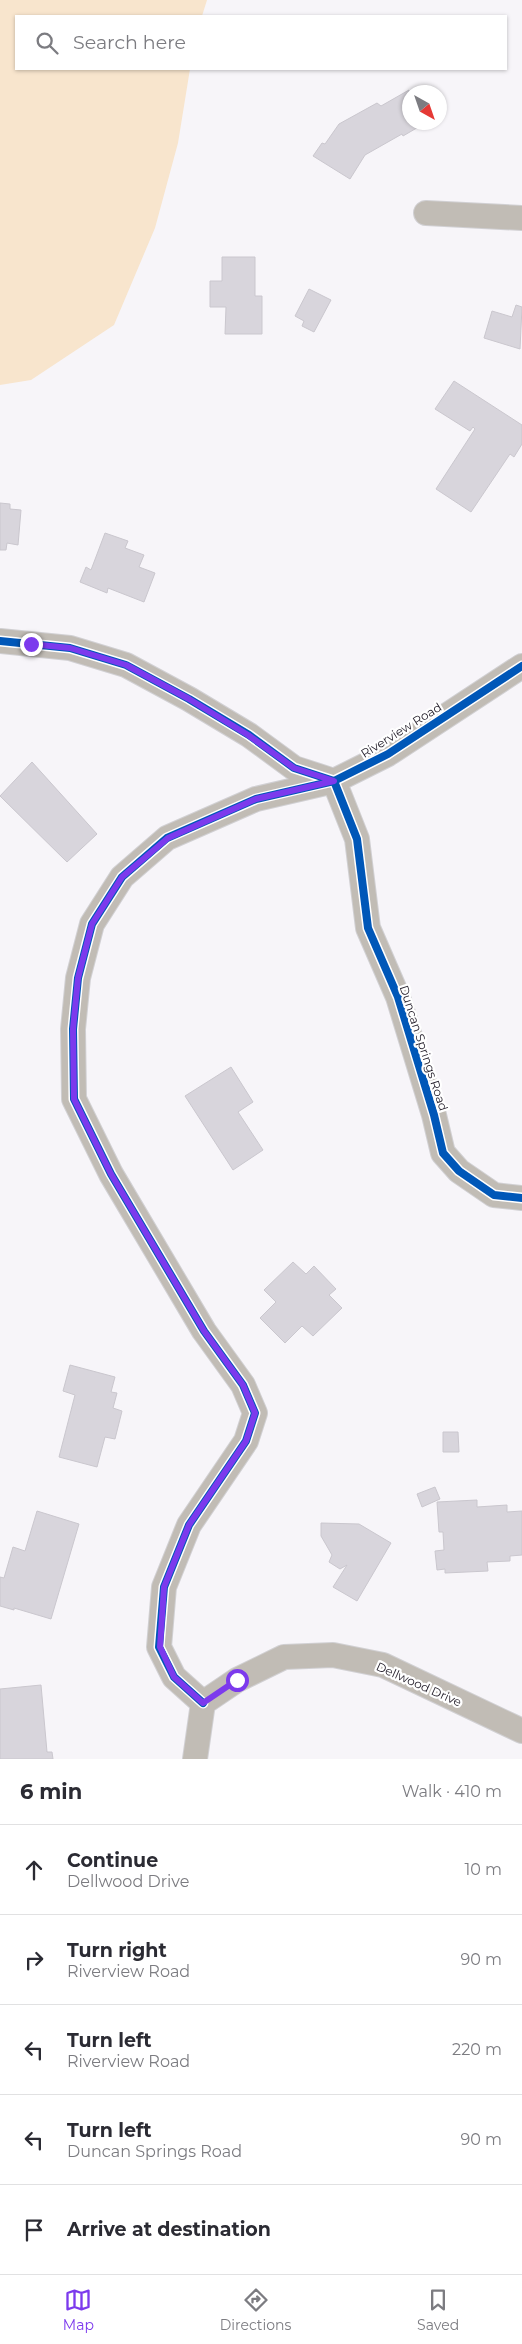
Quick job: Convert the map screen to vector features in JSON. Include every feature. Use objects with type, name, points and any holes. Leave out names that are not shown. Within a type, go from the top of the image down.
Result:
[{"type":"street","points":[[426,213],[522,218]]},
{"type":"street","points":[[0,641],[70,648],[126,665],[189,699],[248,735],[294,768],[334,781]]},
{"type":"street","name":"Riverview Road","points":[[203,1703],[174,1677],[160,1647],[164,1587],[189,1525],[246,1441],[255,1413],[243,1385],[204,1331],[116,1182],[74,1099],[73,1029],[78,978],[92,924],[122,877],[168,838],[256,799],[334,781],[388,754],[522,666]]},
{"type":"street","name":"Duncan Springs Road","points":[[334,781],[357,839],[368,928],[398,997],[434,1115],[443,1153],[459,1171],[494,1195],[522,1198]]},
{"type":"street","name":"Dellwood Drive","points":[[203,1703],[237,1680],[284,1657],[333,1655],[383,1665],[522,1731]]},
{"type":"street","points":[[195,1759],[203,1703]]},
{"type":"shaded area","points":[[0,0],[207,0],[202,15],[15,15],[15,70],[190,70],[178,143],[155,228],[114,325],[31,380],[0,385]]},
{"type":"building","points":[[402,94],[402,130],[413,130],[403,136],[402,134],[365,155],[350,179],[313,156],[322,143],[325,144],[339,124],[377,103],[381,106]]},
{"type":"building","points":[[222,257],[255,257],[255,296],[262,296],[262,334],[225,334],[226,307],[210,307],[210,281],[222,281]]},
{"type":"building","points":[[309,289],[331,300],[314,332],[302,326],[304,321],[295,316]]},
{"type":"building","points":[[516,305],[522,307],[520,349],[484,338],[492,311],[512,317]]},
{"type":"building","points":[[454,381],[522,425],[522,444],[514,457],[510,454],[471,512],[436,489],[475,429],[473,427],[470,431],[435,409]]},
{"type":"building","points":[[0,503],[10,504],[10,509],[21,510],[18,545],[7,543],[6,550],[0,550]]},
{"type":"building","points":[[105,533],[128,541],[125,548],[144,555],[139,567],[155,573],[144,602],[108,588],[107,593],[80,582],[86,567],[91,570]]},
{"type":"building","points":[[32,762],[97,834],[67,862],[0,796]]},
{"type":"building","points":[[231,1067],[253,1102],[238,1112],[263,1150],[233,1170],[185,1096]]},
{"type":"building","points":[[293,1262],[306,1274],[314,1266],[336,1289],[329,1295],[342,1308],[313,1336],[302,1326],[285,1343],[260,1318],[276,1302],[264,1290]]},
{"type":"building","points":[[70,1365],[115,1377],[111,1392],[117,1393],[113,1408],[122,1411],[115,1439],[105,1437],[97,1467],[59,1457],[75,1395],[63,1391]]},
{"type":"building","points":[[443,1432],[458,1432],[459,1452],[443,1452]]},
{"type":"building","points":[[435,1487],[440,1499],[422,1507],[417,1494]]},
{"type":"building","points":[[477,1500],[477,1507],[507,1505],[507,1512],[522,1511],[522,1555],[510,1556],[510,1561],[487,1562],[488,1571],[445,1573],[445,1569],[437,1570],[435,1551],[444,1550],[443,1532],[439,1532],[437,1502]]},
{"type":"building","points":[[37,1511],[79,1524],[51,1619],[14,1608],[14,1610],[0,1606],[0,1577],[4,1578],[13,1547],[25,1551]]},
{"type":"building","points":[[321,1523],[359,1524],[391,1543],[357,1601],[333,1587],[347,1565],[340,1569],[329,1562],[332,1555],[321,1536]]},
{"type":"building","points":[[41,1685],[47,1752],[52,1752],[53,1759],[0,1759],[0,1689]]},
{"type":"cycle path","points":[[0,641],[70,648],[126,665],[189,699],[249,735],[294,768],[334,781],[357,839],[368,928],[398,997],[434,1115],[443,1153],[459,1171],[494,1195],[522,1198]]},
{"type":"cycle path","points":[[203,1703],[174,1677],[159,1647],[164,1587],[189,1525],[246,1441],[255,1413],[243,1385],[204,1331],[111,1174],[74,1099],[73,1029],[78,978],[92,924],[122,877],[167,838],[256,799],[334,781],[388,754],[522,666]]},
{"type":"route","points":[[31,644],[70,648],[126,665],[189,699],[248,735],[294,768],[334,781],[256,799],[168,838],[122,877],[92,924],[78,978],[73,1029],[74,1099],[111,1174],[204,1331],[243,1385],[255,1413],[246,1441],[189,1525],[164,1587],[160,1647],[174,1677],[203,1703],[237,1680]]}]
